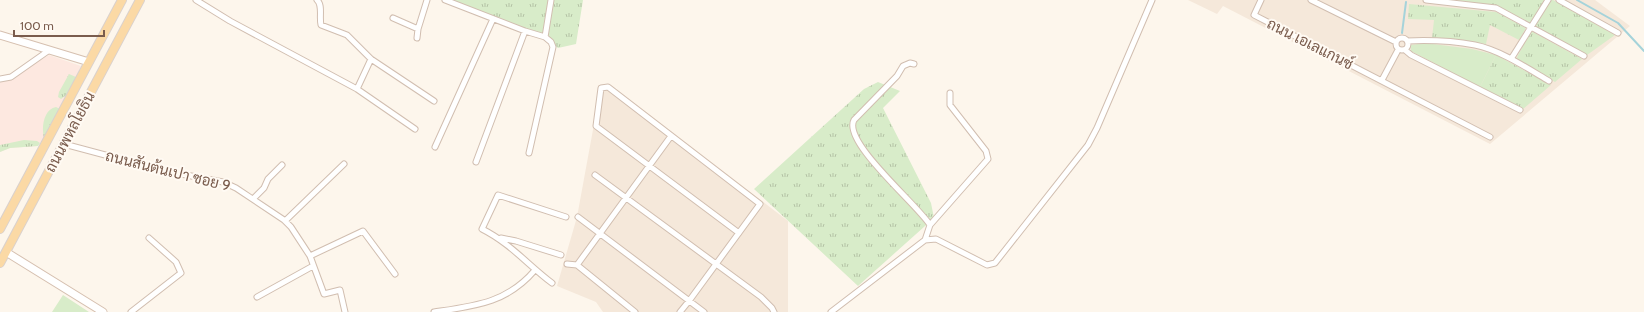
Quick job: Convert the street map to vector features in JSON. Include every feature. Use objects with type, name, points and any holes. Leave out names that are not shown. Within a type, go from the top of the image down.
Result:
[{"type":"main road","name":"ถนนพหลโยธิน","points":[[0,229],[122,0]]},
{"type":"main road","name":"ถนนพหลโยธิน","points":[[0,263],[3,252],[64,144],[140,0]]},
{"type":"street","points":[[196,0],[230,21],[357,89],[415,129]]},
{"type":"street","points":[[317,0],[320,7],[319,17],[321,24],[346,35],[371,59],[434,101]]},
{"type":"street","points":[[417,38],[418,29],[427,0]]},
{"type":"street","points":[[444,0],[525,31],[545,37],[551,42],[553,47],[529,153]]},
{"type":"street","points":[[545,37],[551,0]]},
{"type":"street","points":[[831,312],[925,240],[936,239],[987,265],[995,263],[1088,145],[1097,128],[1152,0]]},
{"type":"street","name":"ถนน เอเลแกนซ์","points":[[1261,0],[1254,15],[1490,137]]},
{"type":"street","points":[[1311,0],[1396,42]]},
{"type":"street","points":[[1426,0],[1496,8],[1584,56]]},
{"type":"street","points":[[1511,59],[1548,0]]},
{"type":"street","points":[[1559,0],[1618,33]]},
{"type":"street","points":[[393,18],[418,29]]},
{"type":"street","points":[[435,147],[493,19]]},
{"type":"street","points":[[476,162],[525,31]]},
{"type":"street","points":[[0,36],[89,62]]},
{"type":"street","points":[[1396,42],[1402,38],[1407,41],[1425,40],[1476,45],[1511,59],[1549,81]]},
{"type":"street","points":[[1405,50],[1408,45],[1407,41]]},
{"type":"street","points":[[1382,80],[1398,50],[1396,47],[1396,42]]},
{"type":"street","points":[[1398,50],[1405,50],[1411,55],[1520,110]]},
{"type":"street","points":[[0,79],[11,77],[48,51]]},
{"type":"street","points":[[357,89],[371,59]]},
{"type":"street","points":[[914,64],[910,63],[903,66],[897,76],[854,120],[852,130],[871,160],[921,211],[930,225]]},
{"type":"street","points":[[680,312],[690,301],[760,204],[608,87],[601,88],[596,126],[739,233]]},
{"type":"street","points":[[925,240],[930,225],[988,159],[986,151],[950,105],[950,93]]},
{"type":"street","points":[[577,265],[671,136]]},
{"type":"street","name":"ถนนสันต้นเปา ซอย 9","points":[[64,144],[165,171],[223,182],[236,188],[285,221],[310,256],[324,294],[340,290],[345,312]]},
{"type":"street","points":[[285,221],[344,164]]},
{"type":"street","points":[[253,199],[264,188],[268,179],[282,165]]},
{"type":"street","points":[[595,175],[760,297],[772,308],[774,312]]},
{"type":"street","points":[[552,283],[535,270],[500,238],[482,229],[498,195],[566,217]]},
{"type":"street","points":[[578,217],[704,312]]},
{"type":"street","points":[[310,256],[363,231],[395,274]]},
{"type":"street","points":[[131,312],[181,273],[176,262],[149,238]]},
{"type":"street","points":[[500,238],[516,240],[561,255]]},
{"type":"street","points":[[3,252],[103,312]]},
{"type":"street","points":[[567,264],[577,265],[636,312]]},
{"type":"street","points":[[257,297],[313,266]]},
{"type":"street","points":[[434,312],[476,306],[506,296],[524,283],[535,270]]},
{"type":"shaded area","points":[[1188,0],[1595,0],[1630,26],[1490,144],[1223,6],[1217,14]]},
{"type":"shaded area","points":[[49,55],[81,66],[69,93],[38,146],[10,148],[0,152],[0,82],[6,81]]},
{"type":"shaded area","points":[[611,85],[788,221],[788,312],[603,312],[596,302],[557,286],[577,217],[601,86]]},
{"type":"green space","points":[[447,0],[583,0],[576,44],[558,48],[545,37]]},
{"type":"green space","points":[[1444,0],[1545,0],[1530,24],[1497,6]]},
{"type":"green space","points":[[1551,0],[1615,35],[1587,55],[1535,26]]},
{"type":"green space","points":[[1409,4],[1496,12],[1526,28],[1519,40],[1490,25],[1486,44],[1432,38],[1434,20],[1408,19]]},
{"type":"green space","points":[[1531,31],[1582,59],[1555,82],[1516,59]]},
{"type":"green space","points":[[1425,43],[1472,49],[1496,55],[1480,87],[1411,51],[1411,45]]},
{"type":"green space","points":[[1496,55],[1551,85],[1523,109],[1480,87]]},
{"type":"green space","points":[[69,74],[76,77],[68,94],[61,99],[58,97],[59,92]]},
{"type":"green space","points":[[878,82],[900,91],[883,108],[931,203],[934,218],[858,286],[754,189],[864,89]]},
{"type":"green space","points":[[56,107],[60,109],[44,138],[44,119],[52,108]]},
{"type":"green space","points":[[24,140],[37,141],[40,143],[38,146],[10,148],[0,152],[0,145]]},
{"type":"green space","points":[[63,295],[89,312],[52,312]]},
{"type":"waterway","points":[[1577,0],[1618,23],[1644,51]]},
{"type":"waterway","points":[[1402,33],[1406,2]]}]
